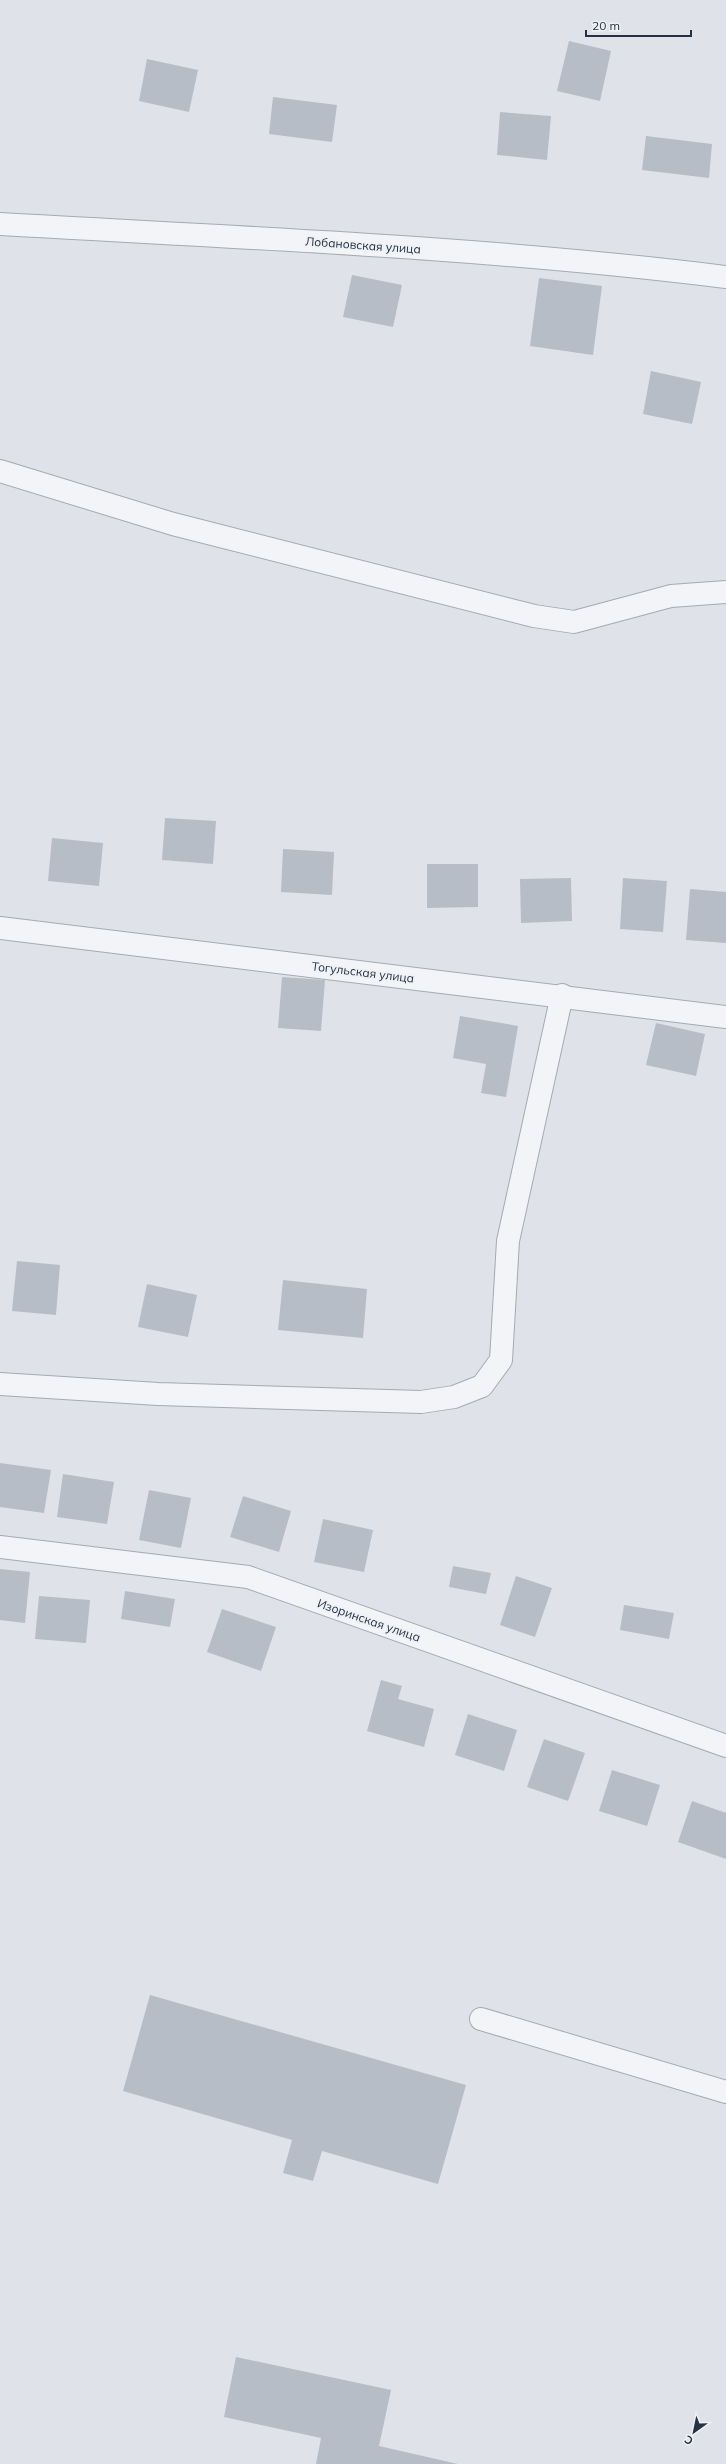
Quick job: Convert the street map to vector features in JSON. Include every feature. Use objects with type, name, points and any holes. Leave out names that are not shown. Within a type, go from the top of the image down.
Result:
[{"type":"street","name":"Лобановская улица","points":[[0,224],[371,245],[602,261],[726,276]]},
{"type":"street","points":[[0,471],[173,524],[534,616],[574,622],[671,596],[726,592]]},
{"type":"street","name":"Тогульская улица","points":[[0,928],[726,1017]]},
{"type":"street","points":[[0,1384],[158,1394],[420,1402],[454,1397],[482,1386],[501,1360],[508,1241],[562,996]]},
{"type":"street","name":"Изоринская улица","points":[[0,1547],[248,1577],[726,1746]]},
{"type":"street","points":[[481,2019],[726,2092]]},
{"type":"building","points":[[569,41],[611,51],[600,101],[557,91]]},
{"type":"building","points":[[147,59],[198,70],[189,112],[139,101]]},
{"type":"building","points":[[273,97],[337,105],[332,142],[269,134]]},
{"type":"building","points":[[500,112],[551,116],[547,160],[497,155]]},
{"type":"building","points":[[646,136],[712,144],[709,178],[642,170]]},
{"type":"building","points":[[352,275],[402,285],[393,327],[343,317]]},
{"type":"building","points":[[539,278],[602,286],[593,355],[530,346]]},
{"type":"building","points":[[651,371],[701,382],[692,424],[643,414]]},
{"type":"building","points":[[165,818],[216,821],[213,864],[162,860]]},
{"type":"building","points":[[52,838],[103,843],[99,886],[48,881]]},
{"type":"building","points":[[283,849],[334,852],[332,895],[281,892]]},
{"type":"building","points":[[427,864],[478,864],[478,907],[427,908]]},
{"type":"building","points":[[571,878],[572,921],[521,923],[520,879]]},
{"type":"building","points":[[623,878],[667,881],[663,932],[620,929]]},
{"type":"building","points":[[690,889],[726,892],[726,943],[686,940]]},
{"type":"building","points":[[282,977],[325,980],[321,1031],[278,1028]]},
{"type":"building","points":[[460,1016],[518,1026],[506,1097],[481,1093],[486,1064],[453,1058]]},
{"type":"building","points":[[656,1023],[705,1034],[696,1076],[646,1065]]},
{"type":"building","points":[[17,1261],[60,1265],[56,1315],[12,1311]]},
{"type":"building","points":[[283,1280],[367,1289],[363,1338],[278,1330]]},
{"type":"building","points":[[147,1284],[197,1295],[188,1337],[138,1327]]},
{"type":"building","points":[[0,1463],[51,1470],[44,1513],[0,1507]]},
{"type":"building","points":[[63,1474],[114,1482],[107,1524],[57,1517]]},
{"type":"building","points":[[149,1490],[191,1498],[181,1548],[139,1540]]},
{"type":"building","points":[[243,1496],[291,1511],[279,1552],[230,1537]]},
{"type":"building","points":[[323,1519],[373,1530],[364,1572],[314,1562]]},
{"type":"building","points":[[453,1566],[491,1573],[486,1594],[449,1587]]},
{"type":"building","points":[[0,1569],[30,1572],[25,1623],[0,1620]]},
{"type":"building","points":[[516,1576],[552,1588],[535,1637],[500,1625]]},
{"type":"building","points":[[125,1591],[175,1599],[170,1627],[121,1619]]},
{"type":"building","points":[[39,1596],[90,1600],[86,1643],[35,1639]]},
{"type":"building","points":[[624,1605],[674,1613],[669,1639],[620,1630]]},
{"type":"building","points":[[222,1609],[276,1627],[261,1671],[207,1652]]},
{"type":"building","points":[[381,1680],[402,1686],[398,1699],[434,1709],[424,1747],[367,1731]]},
{"type":"building","points":[[468,1714],[517,1730],[504,1771],[455,1755]]},
{"type":"building","points":[[544,1739],[585,1753],[568,1801],[527,1787]]},
{"type":"building","points":[[612,1770],[660,1785],[647,1826],[599,1811]]},
{"type":"building","points":[[692,1801],[726,1813],[726,1859],[678,1842]]},
{"type":"building","points":[[150,1995],[466,2085],[438,2184],[322,2151],[313,2181],[283,2173],[292,2140],[123,2091]]},
{"type":"building","points":[[236,2357],[391,2390],[379,2446],[458,2464],[316,2464],[321,2438],[224,2417]]}]
